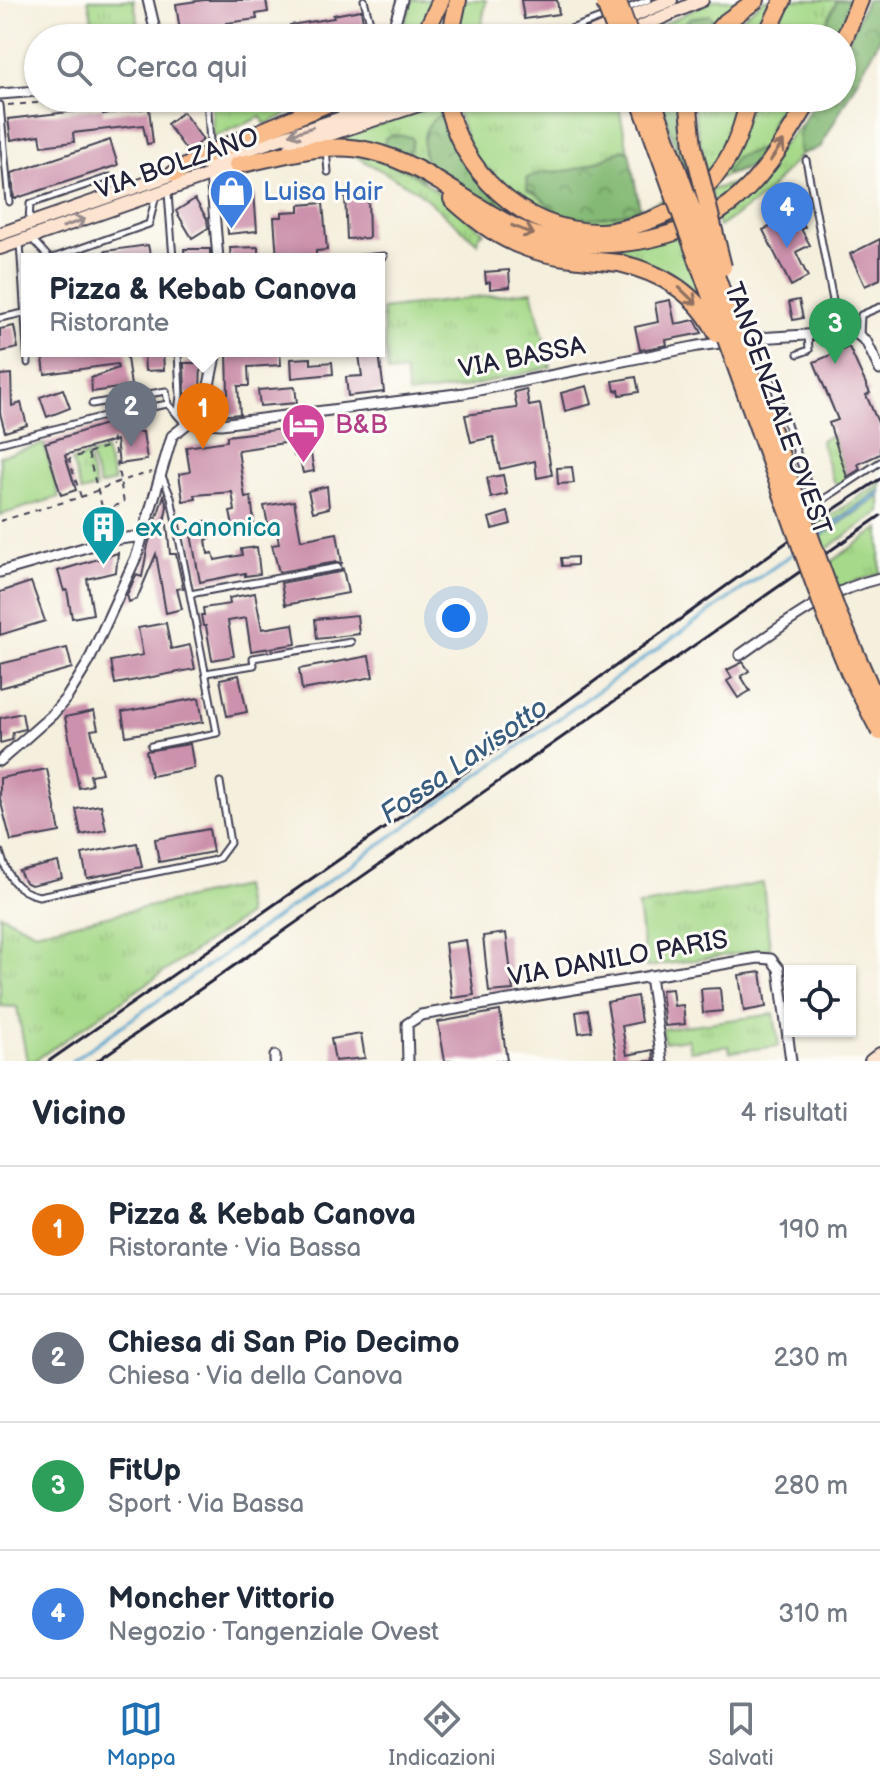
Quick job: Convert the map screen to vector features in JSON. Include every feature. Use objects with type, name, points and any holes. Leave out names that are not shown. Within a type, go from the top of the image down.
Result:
[{"type":"highway","points":[[430,24],[441,0]]},
{"type":"highway","points":[[453,24],[458,0]]},
{"type":"highway","points":[[723,24],[756,0]]},
{"type":"highway","points":[[772,24],[783,0]]},
{"type":"highway","points":[[850,24],[860,0]]},
{"type":"highway","points":[[609,1],[613,24]]},
{"type":"highway","points":[[609,1],[623,24]]},
{"type":"highway","points":[[175,173],[213,152],[308,112]]},
{"type":"highway","points":[[449,112],[458,138],[487,181],[510,202],[544,221],[573,230],[612,231],[663,216],[703,190],[724,166],[740,133],[745,112]]},
{"type":"highway","name":"TANGENZIALE OVEST","points":[[644,112],[837,611],[880,709]]},
{"type":"highway","name":"TANGENZIALE OVEST","points":[[657,112],[826,616],[849,672],[880,732]]},
{"type":"highway","points":[[689,112],[693,146],[748,383]]},
{"type":"highway","points":[[237,165],[326,148],[352,148],[382,154],[431,177],[516,228],[549,240],[618,244],[675,231],[729,205],[773,157],[802,112]]},
{"type":"highway","points":[[431,177],[472,216],[501,238],[524,249],[562,258],[619,263],[670,281],[692,298],[714,327],[748,383]]},
{"type":"highway","points":[[675,231],[688,200]]},
{"type":"main road","points":[[614,24],[671,0]]},
{"type":"main road","points":[[648,24],[702,0]]},
{"type":"main road","name":"VIA BOLZANO","points":[[0,234],[359,112]]},
{"type":"main road","name":"VIA BOLZANO","points":[[0,248],[162,193],[212,180],[237,165],[409,112]]},
{"type":"main road","points":[[871,1061],[880,1054]]},
{"type":"street","points":[[148,0],[154,24]]},
{"type":"street","points":[[394,24],[402,0]]},
{"type":"street","points":[[0,94],[24,92]]},
{"type":"street","points":[[212,180],[218,253]]},
{"type":"street","name":"VIA BASSA","points":[[188,424],[221,424],[464,393],[698,346],[757,338],[839,332],[860,335]]},
{"type":"street","points":[[860,335],[880,370]]},
{"type":"street","points":[[0,761],[52,715],[74,685],[106,627],[144,536],[157,474],[172,436],[188,424],[206,400],[215,357]]},
{"type":"street","points":[[0,572],[111,540],[144,536]]},
{"type":"street","points":[[740,655],[814,606],[880,578]]},
{"type":"street","name":"VIA DANILO PARIS","points":[[408,1061],[407,1024],[421,1015],[758,958],[771,959],[779,969],[791,1061]]},
{"type":"street","points":[[650,976],[662,1061]]},
{"type":"lane","points":[[364,0],[370,24]]},
{"type":"lane","points":[[584,24],[648,0]]},
{"type":"lane","points":[[0,105],[9,202]]},
{"type":"lane","points":[[208,112],[210,143]]},
{"type":"lane","points":[[326,148],[328,172]]},
{"type":"lane","points":[[806,160],[839,332]]},
{"type":"lane","points":[[29,223],[30,204],[110,177]]},
{"type":"lane","points":[[67,253],[149,224],[162,193]]},
{"type":"lane","points":[[162,193],[172,253]]},
{"type":"lane","points":[[26,240],[42,253]]},
{"type":"lane","points":[[26,240],[26,253]]},
{"type":"lane","points":[[860,335],[861,315],[880,307]]},
{"type":"lane","points":[[0,318],[21,314]]},
{"type":"lane","points":[[798,354],[809,350],[808,335]]},
{"type":"lane","points":[[757,338],[815,505],[880,462]]},
{"type":"lane","points":[[28,357],[28,363]]},
{"type":"lane","points":[[178,357],[178,413]]},
{"type":"lane","points":[[92,404],[166,391],[168,404],[188,424]]},
{"type":"lane","points":[[0,443],[108,415],[168,404]]},
{"type":"lane","points":[[151,746],[217,733],[171,497],[157,474]]},
{"type":"lane","points":[[190,594],[338,567]]},
{"type":"lane","points":[[206,673],[254,665],[253,658],[351,642]]},
{"type":"lane","points":[[0,852],[16,887],[27,894],[39,896],[211,861],[219,858],[230,843],[220,782]]},
{"type":"path","points":[[0,105],[24,103]]},
{"type":"path","points":[[103,510],[124,503],[108,415]]},
{"type":"path","points":[[81,497],[69,459],[113,445]]},
{"type":"path","points":[[87,454],[110,534]]},
{"type":"path","points":[[0,521],[81,497],[120,481],[157,474]]},
{"type":"green space","points":[[88,0],[133,0],[139,24],[93,24]]},
{"type":"green space","points":[[413,0],[434,0],[422,24],[404,24]]},
{"type":"green space","points":[[464,0],[486,0],[482,24],[459,24]]},
{"type":"green space","points":[[713,0],[749,0],[721,24],[664,24]]},
{"type":"green space","points":[[764,0],[775,0],[764,24],[734,24]]},
{"type":"green space","points":[[788,0],[855,0],[845,24],[777,24]]},
{"type":"green space","points":[[837,0],[853,0],[844,24],[826,24]]},
{"type":"green space","points":[[866,0],[880,0],[880,38],[856,82],[856,24]]},
{"type":"green space","points":[[710,15],[713,19],[709,24],[684,24],[691,18]]},
{"type":"green space","points":[[212,112],[293,112],[265,124],[261,117],[213,137]]},
{"type":"green space","points":[[321,112],[338,112],[269,134]]},
{"type":"green space","points":[[417,112],[444,112],[455,146],[553,229],[675,218],[669,227],[592,240],[532,227],[337,139]]},
{"type":"green space","points":[[457,112],[620,112],[640,209],[667,197],[670,205],[632,220],[577,223],[542,214],[520,203],[473,157]]},
{"type":"green space","points":[[663,112],[678,112],[679,138],[697,186],[691,190]]},
{"type":"green space","points":[[665,112],[685,112],[697,186]]},
{"type":"green space","points":[[695,112],[738,112],[725,149],[706,176]]},
{"type":"green space","points":[[747,112],[794,112],[777,140],[760,158],[735,173],[716,179]]},
{"type":"green space","points":[[777,112],[794,112],[785,127],[767,137]]},
{"type":"green space","points":[[809,112],[840,112],[820,148],[801,154],[799,139]]},
{"type":"green space","points":[[442,115],[498,200],[501,207],[498,212],[427,167],[424,152],[426,130]]},
{"type":"green space","points":[[800,126],[801,154],[764,196],[719,227],[716,217]]},
{"type":"green space","points":[[392,135],[411,137],[413,140],[408,155],[390,150],[384,144],[385,138]]},
{"type":"green space","points":[[764,148],[769,152],[753,166],[728,175],[726,173],[735,157]]},
{"type":"green space","points":[[623,149],[629,152],[640,209],[622,214],[576,218],[558,213],[527,190],[527,178],[533,175],[576,169]]},
{"type":"green space","points":[[355,153],[403,169],[429,185],[484,232],[479,235],[478,243],[416,190],[355,156]]},
{"type":"green space","points":[[746,180],[714,206],[710,190]]},
{"type":"green space","points":[[681,234],[705,305],[675,276],[657,267],[617,257],[554,249]]},
{"type":"green space","points":[[532,291],[551,367],[463,388],[408,395],[405,371],[388,373],[385,309]]},
{"type":"green space","points":[[833,435],[848,479],[839,486],[833,481],[821,443],[822,439]]},
{"type":"green space","points":[[44,444],[59,497],[0,515],[0,456]]},
{"type":"green space","points":[[105,450],[114,482],[100,486],[90,455]]},
{"type":"green space","points":[[87,456],[96,488],[81,492],[72,461]]},
{"type":"green space","points":[[880,483],[880,512],[822,552],[813,528]]},
{"type":"green space","points":[[880,528],[880,574],[849,583],[835,592],[826,565]]},
{"type":"green space","points":[[763,883],[770,949],[646,967],[638,906]]},
{"type":"green space","points":[[242,886],[247,915],[34,1061],[27,1061],[17,1007],[0,1006],[0,914],[35,932]]},
{"type":"green space","points":[[774,1014],[779,1046],[730,1052],[729,1046],[690,1051],[688,1039],[664,1042],[662,1029]]},
{"type":"water","points":[[880,490],[880,496],[817,539],[816,534]]},
{"type":"building","points":[[204,0],[266,0],[268,12],[256,14],[257,19],[226,24],[179,24],[176,4]]},
{"type":"building","points":[[521,0],[557,0],[559,14],[524,19]]},
{"type":"building","points":[[361,10],[363,24],[296,24],[334,18],[333,15]]},
{"type":"building","points":[[68,112],[149,112],[153,143],[147,144],[143,125],[73,133],[74,142],[42,146],[40,135],[11,140],[8,119]]},
{"type":"building","points":[[183,112],[203,140],[187,151],[167,124]]},
{"type":"building","points":[[110,140],[118,165],[14,199],[12,173]]},
{"type":"building","points":[[254,192],[257,231],[228,234],[226,193]]},
{"type":"building","points":[[368,194],[369,238],[347,239],[345,195]]},
{"type":"building","points":[[195,199],[207,219],[208,228],[192,238],[176,211]]},
{"type":"building","points":[[323,203],[327,250],[277,253],[274,217],[282,217],[282,212],[299,211],[299,205]]},
{"type":"building","points":[[798,212],[805,227],[801,229],[810,245],[796,252],[808,277],[791,286],[763,230]]},
{"type":"building","points":[[880,239],[880,279],[865,286],[850,254]]},
{"type":"building","points":[[148,245],[150,253],[106,253]]},
{"type":"building","points":[[258,247],[258,253],[230,253],[230,248]]},
{"type":"building","points":[[184,249],[210,249],[210,253],[184,253]]},
{"type":"building","points":[[509,270],[510,287],[490,289],[485,272]]},
{"type":"building","points":[[670,300],[675,324],[695,320],[702,333],[666,340],[667,345],[640,350],[635,327],[658,322],[655,303]]},
{"type":"building","points":[[799,300],[803,318],[793,320],[789,302]]},
{"type":"building","points":[[14,326],[18,348],[0,352],[0,329]]},
{"type":"building","points":[[849,347],[870,393],[866,395],[880,427],[880,454],[858,464],[860,469],[847,477],[829,423],[838,420],[814,362]]},
{"type":"building","points":[[43,357],[127,357],[131,386],[92,392],[91,378],[118,368],[117,364],[45,374]]},
{"type":"building","points":[[144,357],[163,357],[164,370],[145,371]]},
{"type":"building","points":[[227,357],[280,357],[281,365],[248,367],[249,386],[238,386],[240,414],[217,416],[216,395],[228,394]]},
{"type":"building","points":[[359,357],[380,357],[384,392],[348,396],[346,377],[362,376]]},
{"type":"building","points":[[311,358],[311,364],[332,362],[333,374],[292,378],[291,359]]},
{"type":"building","points":[[184,363],[201,363],[200,393],[185,394]]},
{"type":"building","points":[[11,374],[12,406],[21,403],[27,425],[5,432],[0,413],[0,375]]},
{"type":"building","points":[[636,377],[639,392],[620,395],[619,390],[615,391],[613,381]]},
{"type":"building","points":[[587,386],[592,404],[565,411],[561,393]]},
{"type":"building","points":[[295,387],[297,403],[260,406],[258,390]]},
{"type":"building","points":[[63,389],[70,408],[47,417],[40,397]]},
{"type":"building","points":[[526,389],[529,406],[540,404],[552,475],[537,478],[535,461],[500,469],[493,437],[471,442],[465,415],[517,408],[514,392]]},
{"type":"building","points":[[135,416],[137,432],[143,432],[147,460],[119,464],[116,440],[65,455],[76,490],[61,495],[45,443],[111,420]]},
{"type":"building","points":[[315,425],[317,442],[309,443],[314,471],[303,473],[299,455],[294,456],[291,442],[238,450],[245,498],[251,497],[255,531],[235,535],[230,512],[235,511],[232,492],[195,495],[196,499],[183,501],[179,474],[190,472],[186,447],[227,441],[227,436]]},
{"type":"building","points":[[572,467],[574,483],[558,484],[557,468]]},
{"type":"building","points":[[503,475],[507,494],[491,498],[487,478]]},
{"type":"building","points":[[327,486],[329,508],[313,512],[308,491]]},
{"type":"building","points":[[164,495],[167,506],[164,523],[167,525],[170,554],[176,554],[183,588],[177,589],[182,609],[166,613],[156,554],[137,599],[129,602],[127,595],[136,575],[142,577],[148,545]]},
{"type":"building","points":[[294,501],[301,540],[337,533],[342,563],[279,572],[272,545],[279,544],[276,527],[269,529],[264,506]]},
{"type":"building","points":[[508,512],[511,524],[492,529],[489,518]]},
{"type":"building","points":[[206,521],[210,539],[206,540],[208,554],[213,553],[215,560],[242,555],[241,549],[257,547],[260,574],[245,576],[245,573],[200,582],[189,524]]},
{"type":"building","points":[[118,553],[116,572],[87,579],[93,614],[72,618],[67,590],[64,591],[58,571]]},
{"type":"building","points":[[577,557],[577,565],[562,566],[561,558]]},
{"type":"building","points":[[343,569],[348,593],[285,605],[281,583]]},
{"type":"building","points":[[31,582],[45,621],[0,635],[0,592]]},
{"type":"building","points":[[255,593],[262,629],[293,624],[296,644],[251,651],[246,618],[228,621],[234,656],[212,660],[201,615],[204,615],[203,608],[230,604],[229,598]]},
{"type":"building","points":[[357,615],[359,634],[317,639],[315,619]]},
{"type":"building","points":[[166,623],[171,649],[190,645],[195,669],[115,684],[111,661],[143,655],[138,628]]},
{"type":"building","points":[[67,648],[72,668],[0,688],[0,664]]},
{"type":"building","points":[[369,656],[373,677],[302,690],[299,669]]},
{"type":"building","points":[[743,662],[749,671],[741,676],[750,691],[738,698],[727,681],[732,678],[727,670]]},
{"type":"building","points":[[239,675],[247,712],[227,716],[220,679]]},
{"type":"building","points":[[199,698],[203,722],[126,736],[122,712]]},
{"type":"building","points":[[94,711],[98,729],[91,730],[102,773],[90,775],[92,785],[79,788],[65,717]]},
{"type":"building","points":[[22,713],[25,729],[13,732],[12,740],[0,743],[0,718]]},
{"type":"building","points":[[190,744],[194,768],[151,776],[146,751]]},
{"type":"building","points":[[47,769],[60,832],[11,841],[0,799],[0,778]]},
{"type":"building","points":[[101,805],[106,830],[81,835],[76,809]]},
{"type":"building","points":[[209,829],[213,852],[159,862],[155,839]]},
{"type":"building","points":[[137,843],[142,867],[87,878],[82,854]]},
{"type":"building","points":[[58,862],[62,878],[31,885],[25,882],[19,871]]},
{"type":"building","points":[[506,933],[513,990],[489,992],[483,936]]},
{"type":"building","points":[[466,940],[474,995],[452,998],[445,943]]},
{"type":"building","points":[[761,972],[766,1007],[744,1011],[739,975]]},
{"type":"building","points":[[720,988],[722,1011],[703,1013],[701,989]]},
{"type":"building","points":[[672,989],[674,1006],[683,1005],[685,1024],[665,1026],[661,990]]},
{"type":"building","points":[[637,996],[641,1022],[622,1026],[627,1055],[653,1050],[654,1061],[617,1061],[607,1002]]},
{"type":"building","points":[[588,1010],[592,1031],[579,1033],[576,1012]]},
{"type":"building","points":[[500,1011],[507,1061],[445,1061],[438,1022]]},
{"type":"building","points":[[361,1034],[365,1058],[335,1061],[331,1039]]},
{"type":"waterway","name":"Fossa Lavisotto","points":[[72,1061],[798,550]]},
{"type":"railway","points":[[49,1061],[563,704],[812,524],[880,479]]},
{"type":"railway","points":[[97,1061],[880,516]]},
{"type":"place","name":"Luisa Hair","points":[[232,231]]},
{"type":"place","name":"Moncher Vittorio","points":[[787,248]]},
{"type":"place","name":"FitUp","points":[[835,364]]},
{"type":"place","name":"Chiesa di San Pio Decimo","points":[[131,447]]},
{"type":"place","name":"Pizza & Kebab Canova","points":[[203,449]]},
{"type":"place","name":"B&B","points":[[304,464]]},
{"type":"place","name":"ex Canonica","points":[[104,567]]}]
